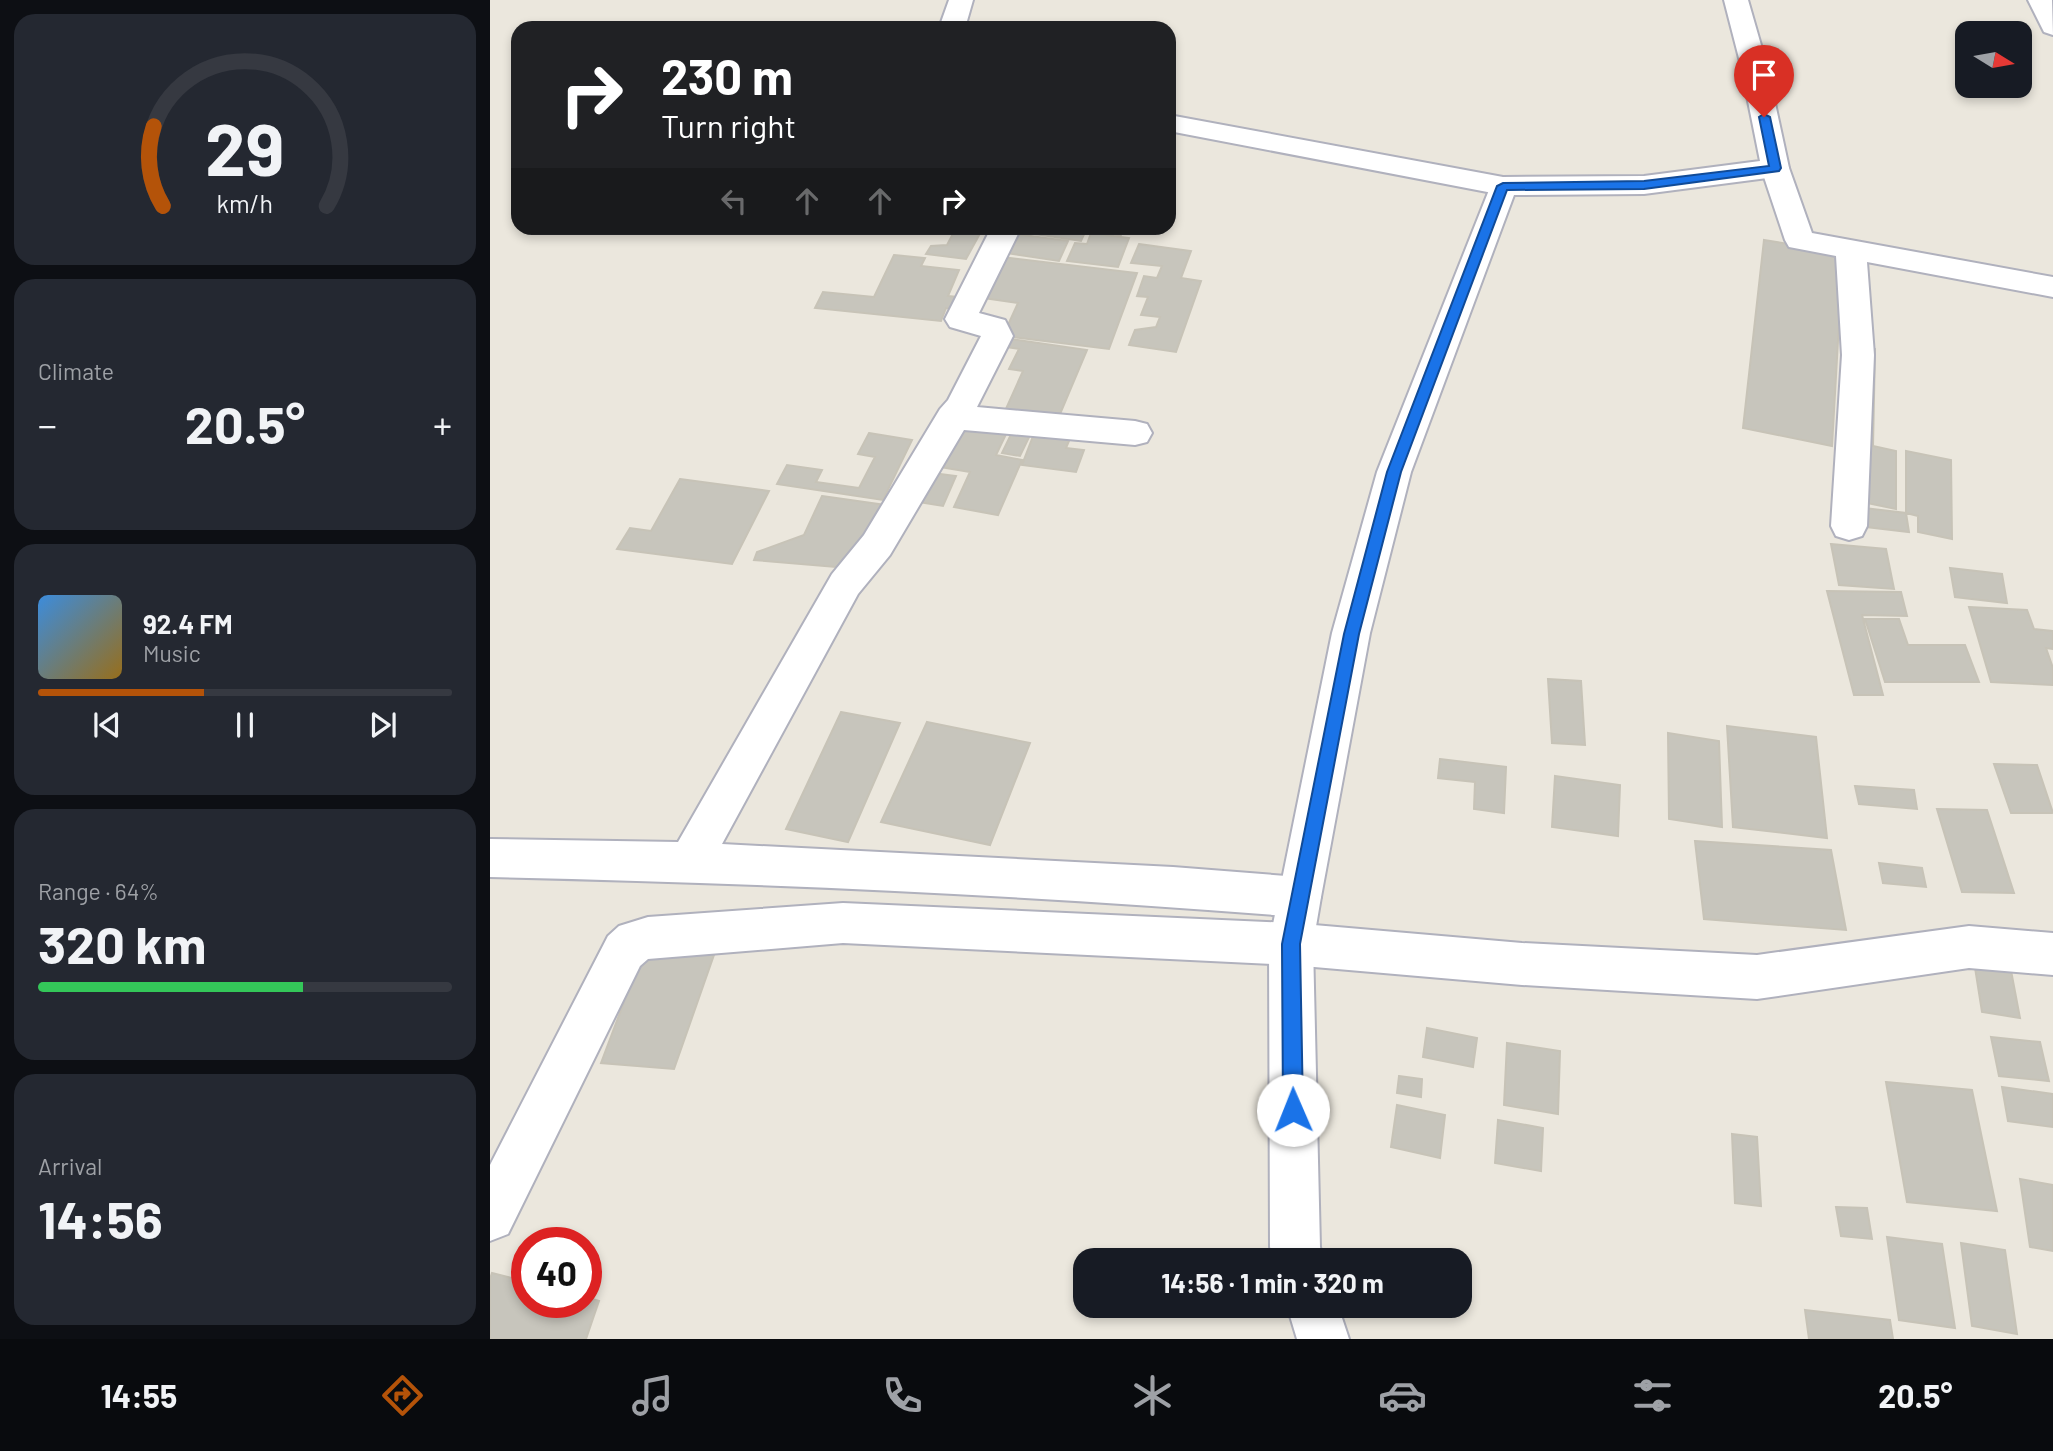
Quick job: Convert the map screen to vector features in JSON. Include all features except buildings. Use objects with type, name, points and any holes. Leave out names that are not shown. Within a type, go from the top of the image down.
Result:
[{"type":"street","points":[[955,21],[961,0]]},
{"type":"street","points":[[1736,0],[1754,65],[1775,168],[1800,240],[2053,287]]},
{"type":"street","points":[[2040,0],[2053,27]]},
{"type":"street","points":[[1176,124],[1503,186],[1644,185],[1775,168]]},
{"type":"street","points":[[1295,1248],[1291,944],[1299,897],[1351,634],[1394,472],[1503,186]]},
{"type":"street","points":[[691,862],[845,584],[877,545],[963,402],[998,336],[994,328],[961,319],[1003,235]]},
{"type":"street","points":[[1849,526],[1858,355],[1851,249]]},
{"type":"street","points":[[952,417],[1135,433]]},
{"type":"street","points":[[490,858],[691,862],[1172,887],[1299,897]]},
{"type":"street","points":[[490,1216],[624,951],[635,941],[648,938],[843,923],[1291,944],[1522,964],[1757,977],[1969,947],[2053,954]]},
{"type":"street","points":[[1317,1318],[1323,1339]]},
{"type":"route","points":[[1293,1110],[1291,944],[1351,634],[1394,472],[1503,186],[1644,185],[1775,168],[1764,117]]}]
